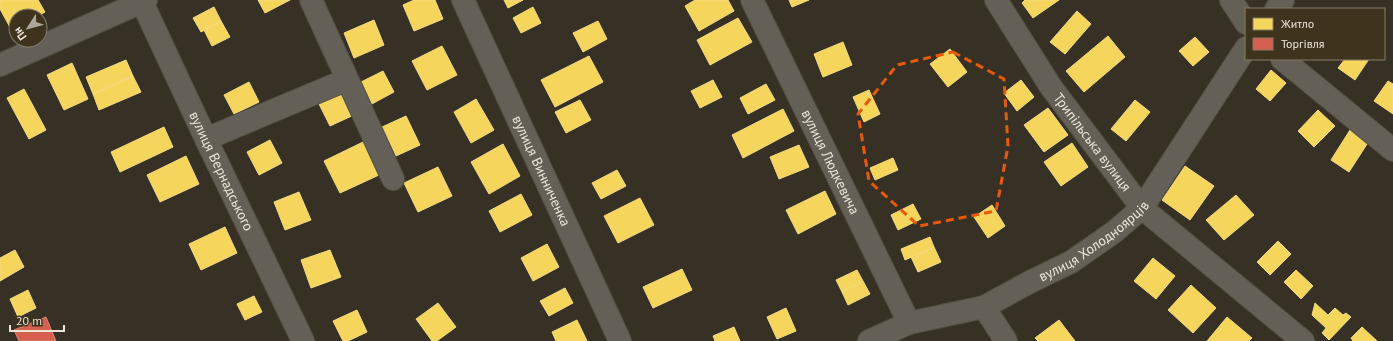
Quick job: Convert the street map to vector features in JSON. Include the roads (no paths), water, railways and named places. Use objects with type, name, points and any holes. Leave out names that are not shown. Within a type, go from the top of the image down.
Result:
[{"type":"street","points":[[311,0],[392,179]]},
{"type":"street","name":"вулиця Винниченка","points":[[463,0],[620,341]]},
{"type":"street","name":"вулиця Людкевича","points":[[752,0],[909,323]]},
{"type":"street","name":"Трипільська вулиця","points":[[996,0],[1051,87],[1142,208],[1303,341]]},
{"type":"street","points":[[1231,0],[1245,22]]},
{"type":"street","points":[[1277,8],[1283,0]]},
{"type":"street","points":[[0,65],[143,1]]},
{"type":"street","name":"вулиця Вернадського","points":[[143,1],[206,139],[303,341]]},
{"type":"street","name":"вулиця Холодноярців","points":[[869,341],[909,323],[984,307],[1071,262],[1114,232],[1142,208],[1245,50]]},
{"type":"street","points":[[1283,60],[1393,150]]},
{"type":"street","points":[[206,139],[346,80]]},
{"type":"street","points":[[984,307],[1006,341]]}]
